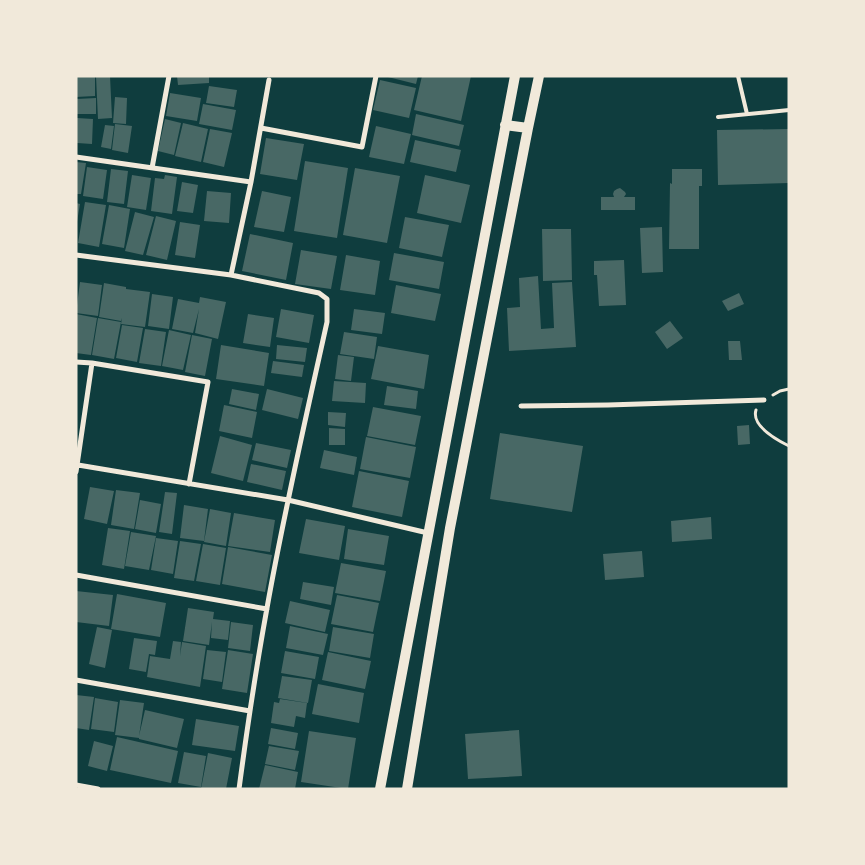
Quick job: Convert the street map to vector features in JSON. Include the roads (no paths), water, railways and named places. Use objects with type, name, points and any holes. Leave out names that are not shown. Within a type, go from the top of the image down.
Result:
[{"type":"main road","points":[[380,789],[515,76]]},
{"type":"main road","points":[[407,789],[450,528],[539,76]]},
{"type":"main road","points":[[505,125],[528,128]]},
{"type":"street","points":[[152,168],[169,76]]},
{"type":"street","points":[[261,128],[362,147],[376,76]]},
{"type":"street","points":[[231,275],[251,182],[269,80]]},
{"type":"street","points":[[76,157],[251,182]]},
{"type":"street","points":[[76,255],[231,275],[319,293],[327,299],[327,322],[288,500],[267,609],[239,789]]},
{"type":"street","points":[[76,362],[208,382],[189,484]]},
{"type":"street","points":[[76,472],[92,363]]},
{"type":"street","points":[[521,406],[764,400]]},
{"type":"street","points":[[78,465],[288,500],[428,533]]},
{"type":"street","points":[[76,575],[267,609]]},
{"type":"street","points":[[76,680],[250,711]]},
{"type":"street","points":[[76,785],[98,789]]},
{"type":"lane","points":[[738,76],[747,114]]},
{"type":"lane","points":[[718,117],[789,110]]}]
